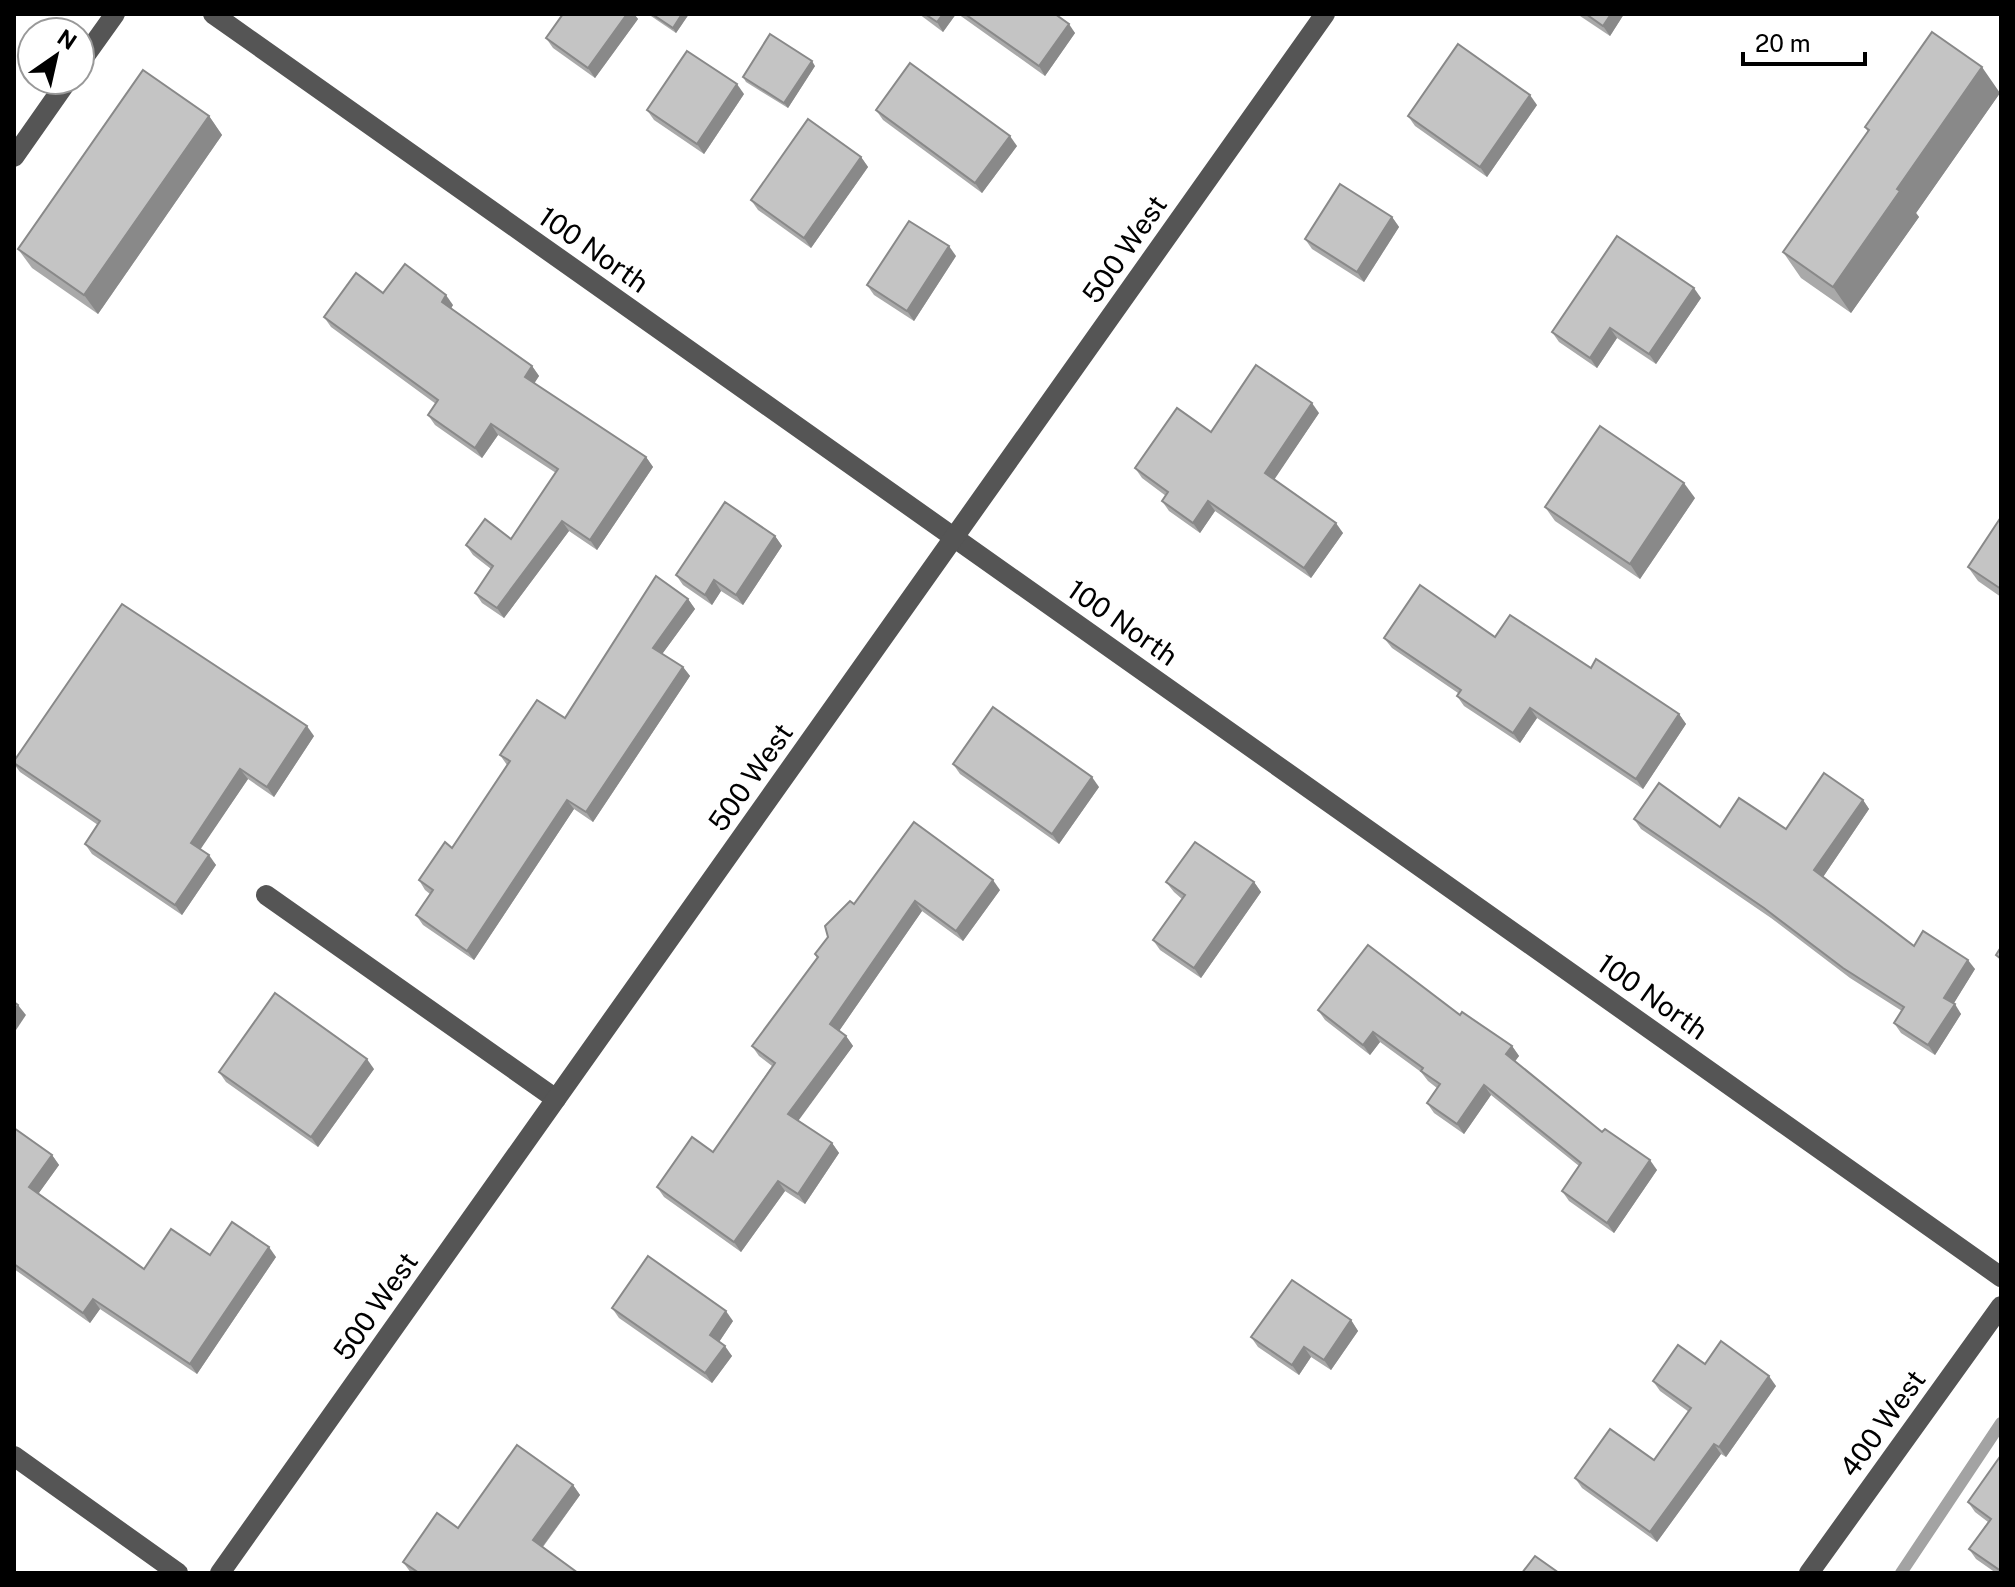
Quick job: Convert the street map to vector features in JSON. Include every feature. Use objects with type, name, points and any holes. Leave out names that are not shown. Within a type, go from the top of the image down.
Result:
[{"type":"street","points":[[96,41],[115,14]]},
{"type":"street","name":"100 North","points":[[213,14],[2001,1277]]},
{"type":"street","name":"500 West","points":[[220,1573],[1325,14]]},
{"type":"street","points":[[14,157],[57,96]]},
{"type":"street","points":[[266,895],[556,1099]]},
{"type":"street","name":"400 West","points":[[1809,1573],[2001,1306]]},
{"type":"street","points":[[14,1456],[178,1573]]},
{"type":"building","points":[[563,14],[627,14],[588,68],[546,38]]},
{"type":"building","points":[[652,14],[682,14],[673,28]]},
{"type":"building","points":[[925,14],[943,14],[937,22]]},
{"type":"building","points":[[965,14],[1055,14],[1069,24],[1039,66]]},
{"type":"building","points":[[1586,14],[1611,14],[1603,26]]},
{"type":"building","points":[[1932,32],[1982,67],[1833,287],[1783,252],[1869,130],[1865,127]]},
{"type":"building","points":[[770,34],[812,61],[784,103],[743,77]]},
{"type":"building","points":[[1458,44],[1530,95],[1480,167],[1408,116]]},
{"type":"building","points":[[687,51],[737,84],[697,144],[647,110]]},
{"type":"building","points":[[910,63],[1010,136],[975,183],[876,110]]},
{"type":"building","points":[[143,70],[209,116],[84,295],[18,249]]},
{"type":"building","points":[[808,119],[861,157],[804,238],[751,200]]},
{"type":"building","points":[[1340,184],[1392,217],[1357,272],[1305,239]]},
{"type":"building","points":[[909,221],[949,246],[907,311],[867,285]]},
{"type":"building","points":[[1617,236],[1694,288],[1649,354],[1610,328],[1590,358],[1552,332]]},
{"type":"building","points":[[405,264],[446,295],[442,302],[532,366],[525,377],[646,457],[590,540],[562,521],[497,608],[475,593],[493,566],[466,545],[485,519],[511,539],[558,469],[491,424],[475,448],[428,415],[438,400],[324,317],[356,273],[383,293]]},
{"type":"building","points":[[1256,365],[1312,403],[1265,473],[1336,523],[1304,568],[1208,501],[1193,523],[1162,501],[1168,492],[1135,468],[1177,408],[1211,432]]},
{"type":"building","points":[[1600,426],[1684,483],[1630,564],[1545,507]]},
{"type":"building","points":[[725,502],[775,536],[736,595],[714,580],[705,595],[676,575]]},
{"type":"building","points":[[2001,517],[2001,589],[1968,567]]},
{"type":"building","points":[[656,576],[688,599],[653,648],[683,667],[586,812],[567,800],[467,951],[416,915],[433,890],[419,880],[445,842],[452,848],[510,761],[500,755],[537,700],[565,718]]},
{"type":"building","points":[[1420,585],[1495,637],[1510,615],[1591,668],[1596,659],[1679,714],[1636,779],[1530,708],[1513,733],[1457,696],[1461,690],[1384,638]]},
{"type":"building","points":[[122,604],[307,726],[267,787],[240,769],[191,843],[209,855],[175,905],[85,844],[100,821],[14,763]]},
{"type":"building","points":[[993,707],[1092,777],[1052,834],[953,764]]},
{"type":"building","points":[[1824,773],[1863,800],[1814,870],[1914,946],[1923,931],[1968,960],[1944,998],[1955,1004],[1928,1045],[1894,1023],[1904,1007],[1843,968],[1764,908],[1634,819],[1659,783],[1720,827],[1739,798],[1786,829]]},
{"type":"building","points":[[914,822],[993,880],[956,931],[915,901],[830,1024],[846,1036],[788,1114],[832,1143],[798,1194],[778,1181],[734,1242],[657,1187],[692,1137],[713,1152],[775,1063],[752,1046],[818,957],[815,954],[828,937],[825,926],[850,901],[854,904]]},
{"type":"building","points":[[1195,842],[1254,882],[1194,968],[1153,940],[1185,895],[1166,882]]},
{"type":"building","points":[[1368,945],[1460,1015],[1462,1012],[1512,1046],[1506,1054],[1602,1132],[1605,1129],[1650,1160],[1607,1223],[1562,1191],[1581,1163],[1484,1085],[1457,1124],[1427,1103],[1440,1084],[1421,1071],[1423,1068],[1373,1032],[1363,1045],[1318,1010]]},
{"type":"building","points":[[275,993],[367,1059],[311,1137],[219,1072]]},
{"type":"building","points":[[14,1128],[52,1155],[29,1187],[144,1269],[171,1229],[210,1255],[232,1222],[269,1247],[190,1364],[93,1299],[83,1313],[14,1264]]},
{"type":"building","points":[[648,1256],[726,1311],[710,1335],[725,1346],[705,1373],[612,1308]]},
{"type":"building","points":[[1292,1280],[1351,1320],[1324,1360],[1304,1347],[1292,1365],[1251,1337]]},
{"type":"building","points":[[1721,1341],[1769,1376],[1719,1447],[1714,1444],[1650,1532],[1575,1478],[1610,1429],[1654,1460],[1691,1408],[1653,1381],[1678,1345],[1705,1364]]},
{"type":"building","points":[[517,1445],[573,1485],[533,1540],[578,1573],[419,1573],[403,1562],[437,1513],[458,1528]]},
{"type":"building","points":[[1999,1458],[2001,1571],[1969,1549],[1991,1519],[1968,1502]]},
{"type":"building","points":[[1535,1556],[1559,1573],[1522,1573]]},
{"type":"waterway","points":[[1901,1573],[2001,1423]]}]
